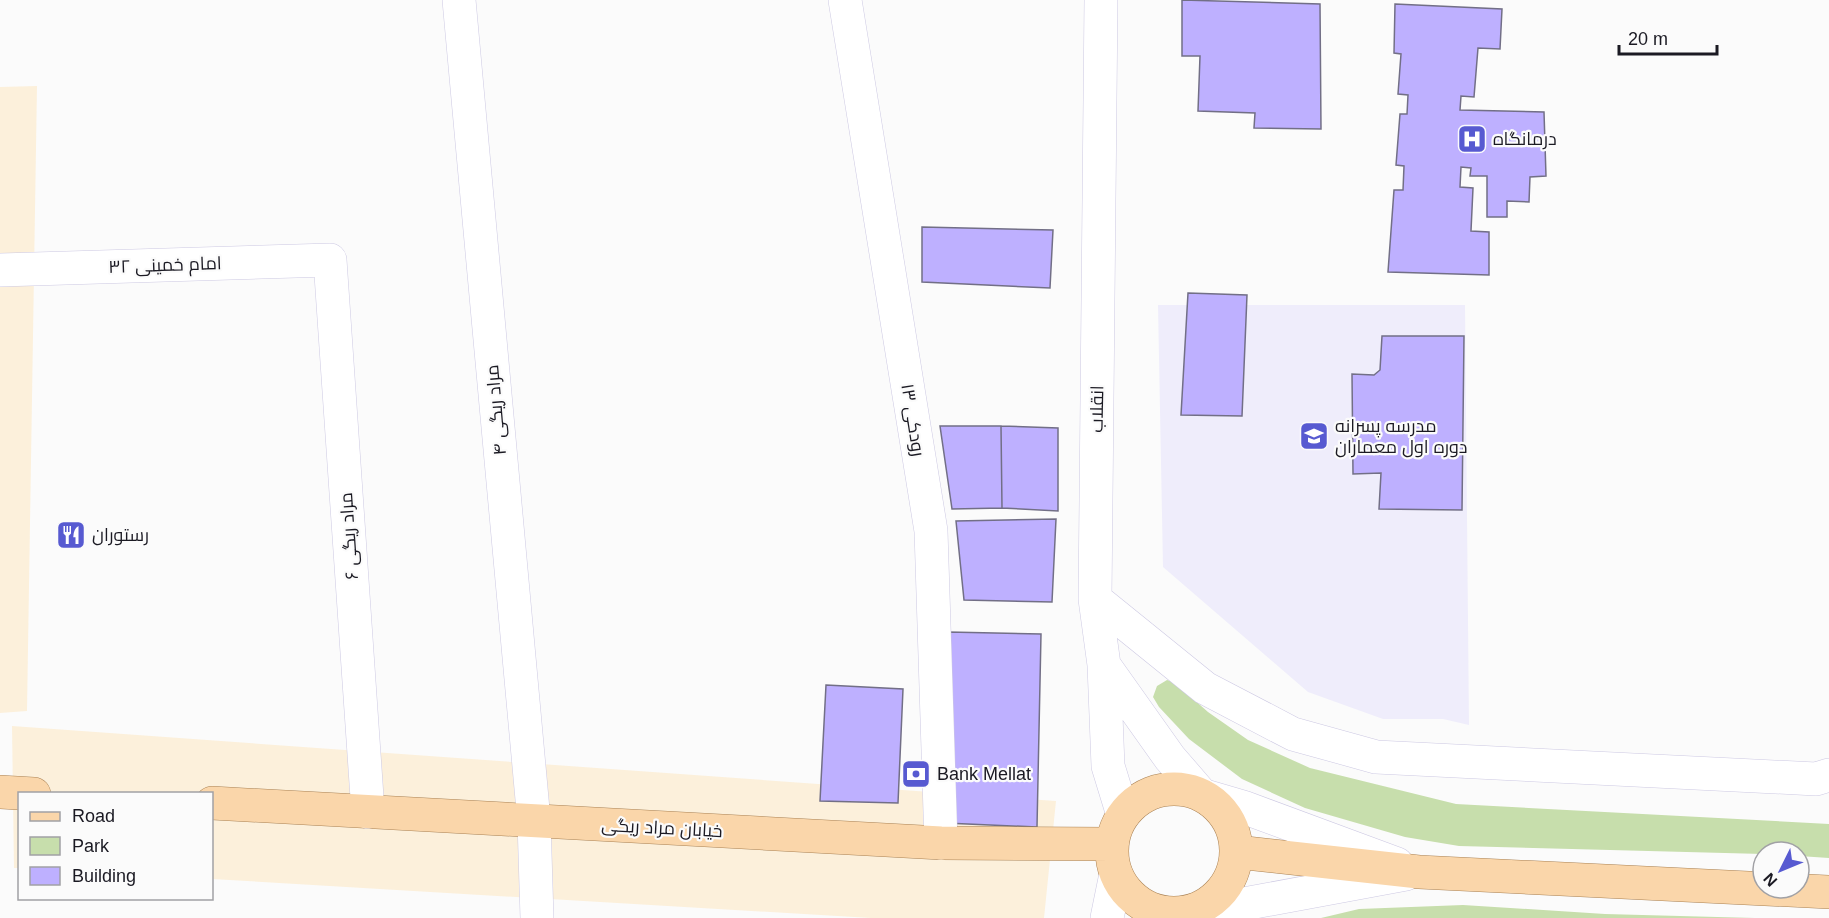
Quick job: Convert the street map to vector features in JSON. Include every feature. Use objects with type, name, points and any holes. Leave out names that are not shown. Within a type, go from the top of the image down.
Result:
[{"type":"main road","points":[[1168,789],[1185,789],[1202,795],[1228,818],[1235,835],[1237,852],[1234,871],[1226,888],[1212,901],[1192,914],[1157,911],[1140,903],[1126,890],[1117,844],[1136,802],[1151,793],[1168,789]]},
{"type":"main road","points":[[0,792],[18,793]]},
{"type":"main road","name":"خیابان مراد ریگی","points":[[213,803],[941,843],[1117,844]]},
{"type":"main road","points":[[1237,852],[1419,872],[1829,892]]},
{"type":"street","name":"مراد ریگی ۴","points":[[459,0],[534,820],[537,918]]},
{"type":"street","name":"رودکی ۱۳","points":[[845,0],[931,531],[941,843]]},
{"type":"street","name":"انقلاب","points":[[1101,0],[1095,599],[1104,665],[1108,766],[1117,844],[1107,918]]},
{"type":"street","name":"امام خمینی ۳۲","points":[[0,270],[330,260]]},
{"type":"street","name":"مراد ریگی ۶","points":[[330,260],[368,812]]},
{"type":"street","points":[[1095,599],[1205,688],[1293,734],[1376,757],[1816,779],[1829,775]]},
{"type":"street","points":[[1104,665],[1170,758],[1202,795],[1419,872]]},
{"type":"street","points":[[1192,914],[1419,872]]},
{"type":"shaded area","points":[[37,86],[27,711],[0,713],[0,87]]},
{"type":"shaded area","name":"مدرسه پسرانه دوره اول معماران","points":[[1158,305],[1465,305],[1469,725],[1443,719],[1383,719],[1308,692],[1163,567]]},
{"type":"shaded area","points":[[12,726],[1056,801],[1044,918],[871,918],[213,879],[213,792],[18,792],[18,868],[14,868]]},
{"type":"green space","points":[[1167,680],[1174,682],[1208,712],[1248,740],[1310,768],[1456,804],[1829,824],[1829,858],[1811,857],[1811,840],[1751,840],[1751,854],[1459,846],[1405,837],[1305,808],[1242,779],[1189,739],[1159,707],[1153,697],[1157,686]]},
{"type":"green space","points":[[1463,905],[1605,914],[1755,918],[1321,918],[1359,909]]},
{"type":"building","points":[[1182,0],[1320,4],[1321,129],[1254,128],[1255,113],[1198,111],[1200,56],[1182,56]]},
{"type":"building","name":"درمانگاه","points":[[1395,4],[1502,9],[1500,49],[1478,48],[1474,97],[1461,96],[1460,110],[1544,112],[1546,176],[1530,177],[1529,202],[1507,201],[1507,217],[1487,217],[1487,176],[1470,176],[1471,168],[1461,167],[1460,187],[1473,188],[1471,231],[1489,232],[1489,275],[1388,272],[1394,190],[1403,190],[1404,166],[1396,165],[1400,114],[1407,114],[1408,95],[1398,94],[1401,54],[1394,53]]},
{"type":"building","points":[[922,227],[1053,230],[1050,288],[922,282]]},
{"type":"building","points":[[1188,293],[1247,295],[1242,416],[1181,415]]},
{"type":"building","points":[[1382,336],[1464,336],[1462,510],[1379,509],[1381,473],[1353,474],[1352,374],[1374,375],[1380,370]]},
{"type":"building","points":[[940,426],[1001,426],[1002,508],[952,509]]},
{"type":"building","points":[[1001,426],[1058,428],[1058,511],[1002,508]]},
{"type":"building","points":[[1056,519],[1052,602],[964,600],[956,521]]},
{"type":"building","points":[[948,632],[1041,634],[1037,827],[945,823]]},
{"type":"building","points":[[826,685],[903,689],[898,803],[820,801]]},
{"type":"place","name":"درمانگاه","points":[[1472,139]]},
{"type":"place","name":"مدرسه پسرانه دوره اول معماران","points":[[1314,436]]},
{"type":"place","name":"رستوران","points":[[71,535]]},
{"type":"place","name":"Bank Mellat","points":[[916,774]]}]
